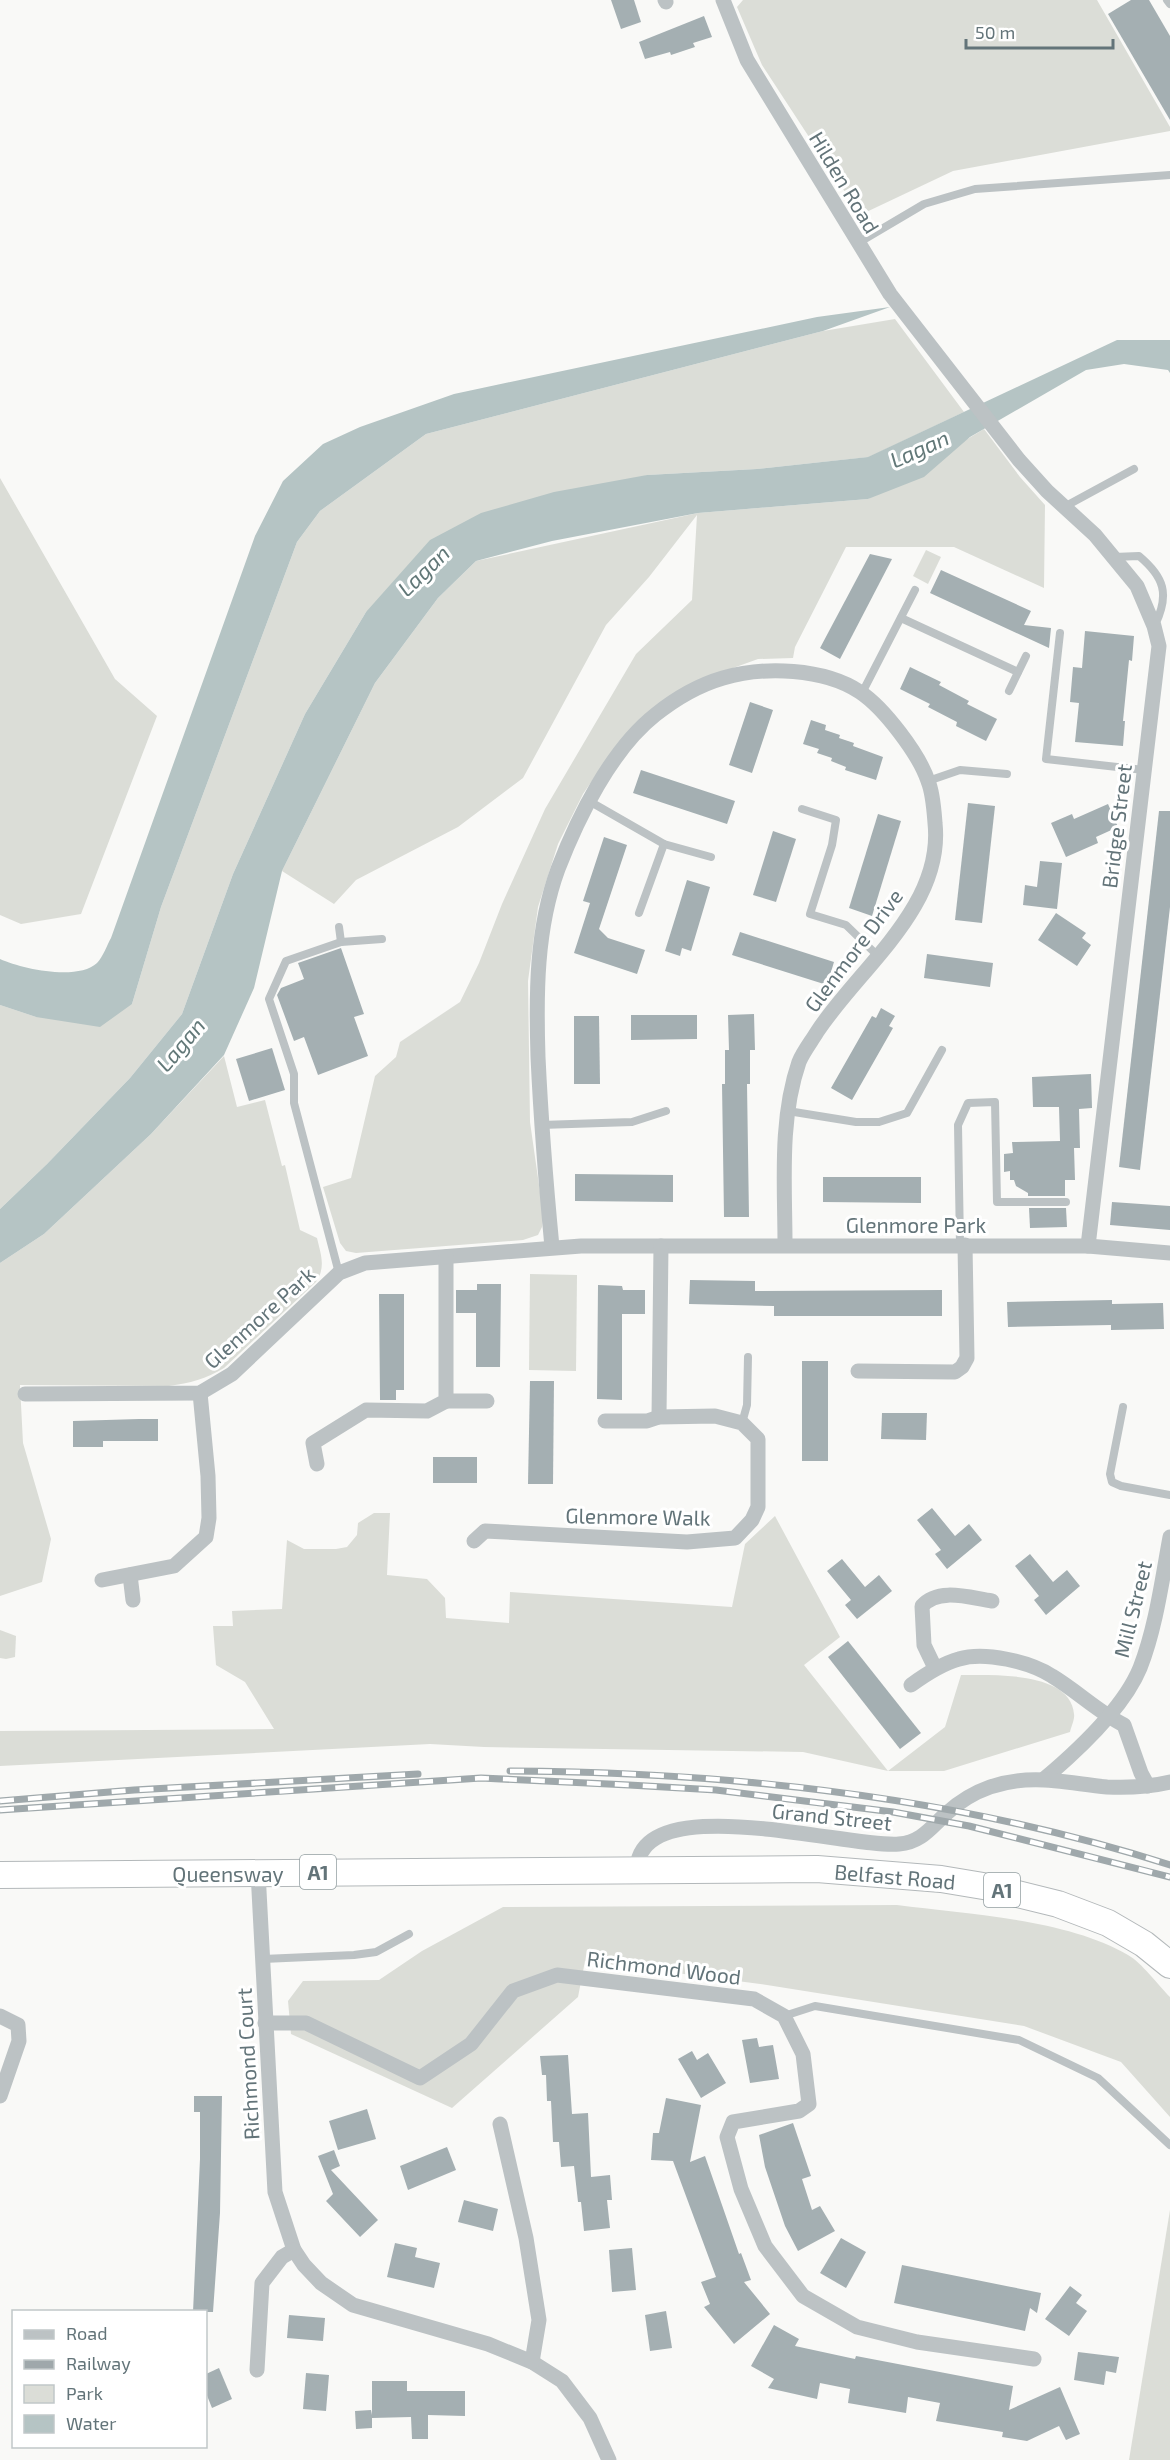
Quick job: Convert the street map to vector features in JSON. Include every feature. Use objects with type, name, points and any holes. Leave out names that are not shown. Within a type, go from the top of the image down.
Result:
[{"type":"highway","name":"Belfast Road","points":[[637,1871],[817,1869],[941,1879],[989,1887],[1058,1904],[1108,1923],[1144,1944],[1170,1965]]},
{"type":"highway","name":"Queensway","points":[[0,1875],[637,1871]]},
{"type":"street","name":"Hilden Road","points":[[723,0],[747,60],[857,243],[890,294],[1019,460]]},
{"type":"street","name":"Bridge Street","points":[[1019,460],[1064,507],[1095,534],[1137,586],[1154,626],[1159,646],[1088,1246]]},
{"type":"street","name":"Glenmore Drive","points":[[552,1247],[541,1125],[536,989],[539,955],[550,893],[589,801],[629,743],[655,715],[692,690],[725,677],[778,670],[821,675],[862,693],[903,735],[928,781],[936,827],[933,863],[921,895],[906,922],[831,1010],[800,1060],[788,1111],[785,1244]]},
{"type":"street","name":"Glenmore Park","points":[[25,1394],[200,1394],[232,1374],[339,1273],[365,1263],[552,1247],[785,1244],[1088,1246],[1170,1253]]},
{"type":"street","points":[[858,1371],[955,1372],[962,1368],[967,1358],[962,1245]]},
{"type":"street","points":[[659,1417],[661,1246]]},
{"type":"street","points":[[446,1257],[446,1401]]},
{"type":"street","points":[[102,1580],[174,1566],[206,1537],[209,1518],[208,1476],[200,1394]]},
{"type":"street","points":[[317,1464],[313,1443],[366,1410],[427,1411],[446,1401],[487,1401]]},
{"type":"street","points":[[604,1421],[647,1421],[659,1417],[715,1416],[742,1423]]},
{"type":"street","name":"Glenmore Walk","points":[[474,1541],[485,1531],[687,1542],[735,1538],[753,1520],[758,1507],[758,1439],[742,1423]]},
{"type":"street","name":"Mill Street","points":[[1044,1779],[1079,1748],[1108,1716],[1140,1670],[1149,1640],[1170,1537]]},
{"type":"street","points":[[130,1575],[133,1600]]},
{"type":"street","points":[[935,1668],[924,1645],[922,1606],[930,1597],[941,1595],[992,1601]]},
{"type":"street","points":[[911,1686],[935,1668],[961,1658],[999,1659],[1031,1665],[1053,1676],[1108,1716],[1125,1725],[1141,1773],[1148,1786]]},
{"type":"street","name":"Grand Street","points":[[637,1871],[637,1859],[649,1841],[684,1827],[752,1829],[881,1844],[910,1842],[924,1836],[945,1814],[966,1797],[1008,1782],[1044,1779],[1105,1787],[1148,1786],[1170,1782]]},
{"type":"street","name":"Richmond Court","points":[[258,1872],[275,2192],[294,2250],[321,2283],[353,2305],[488,2344],[532,2362],[562,2381],[590,2418],[609,2460]]},
{"type":"street","name":"Richmond Wood","points":[[265,2023],[306,2023],[420,2078],[471,2044],[513,1991],[556,1976],[754,1999],[784,2016]]},
{"type":"street","points":[[0,2016],[18,2025],[19,2041],[0,2096]]},
{"type":"street","points":[[784,2016],[803,2054],[809,2104],[799,2111],[733,2122],[727,2137],[741,2189],[765,2246],[803,2296],[857,2327],[917,2342],[1034,2359]]},
{"type":"street","points":[[500,2124],[526,2238],[539,2320],[532,2362]]},
{"type":"street","points":[[257,2370],[262,2283],[282,2257],[294,2250]]},
{"type":"lane","points":[[1167,0],[1170,4]]},
{"type":"lane","points":[[857,243],[924,204],[975,189],[1170,175]]},
{"type":"lane","points":[[1064,507],[1134,469]]},
{"type":"lane","points":[[1114,558],[1139,556],[1154,568],[1165,592],[1160,616],[1154,626]]},
{"type":"lane","points":[[862,693],[915,590]]},
{"type":"lane","points":[[901,618],[1018,672]]},
{"type":"lane","points":[[1060,633],[1046,759],[1144,770]]},
{"type":"lane","points":[[1009,691],[1026,656]]},
{"type":"lane","points":[[928,781],[960,770],[1007,774]]},
{"type":"lane","points":[[589,801],[664,844],[711,858]]},
{"type":"lane","points":[[802,809],[836,820],[832,845],[810,914],[846,925],[877,955]]},
{"type":"lane","points":[[639,913],[664,844]]},
{"type":"lane","points":[[339,927],[341,942]]},
{"type":"lane","points":[[339,1273],[294,1103],[294,1074],[269,999],[286,961],[341,942],[382,939]]},
{"type":"lane","points":[[788,1111],[856,1122],[879,1122],[907,1113],[942,1050]]},
{"type":"lane","points":[[962,1245],[958,1125],[968,1103],[994,1102],[997,1202],[1066,1202]]},
{"type":"lane","points":[[541,1125],[632,1122],[666,1111]]},
{"type":"lane","points":[[742,1423],[747,1405],[748,1356]]},
{"type":"lane","points":[[1123,1407],[1110,1474],[1112,1482],[1120,1486],[1170,1495]]},
{"type":"lane","points":[[263,1959],[376,1952],[409,1934]]},
{"type":"lane","points":[[784,2016],[815,2006],[1019,2040],[1098,2078],[1170,2145]]},
{"type":"green space","points":[[743,0],[1097,0],[1170,127],[1170,131],[953,171],[860,215],[762,65],[737,7]]},
{"type":"green space","points":[[895,319],[964,412],[869,457],[757,469],[647,475],[366,612],[305,714],[233,874],[182,1014],[130,1078],[0,1209],[0,1005],[36,1017],[132,1004],[161,907],[297,542],[320,511],[426,434],[823,331]]},
{"type":"green space","points":[[984,429],[1020,477],[1045,505],[1044,588],[954,547],[846,547],[795,647],[793,658],[758,659],[700,680],[613,750],[583,794],[558,844],[538,907],[528,981],[530,1122],[543,1213],[542,1227],[538,1235],[523,1240],[356,1253],[346,1251],[340,1243],[323,1187],[351,1178],[375,1076],[396,1057],[400,1042],[460,1002],[545,809],[636,654],[692,600],[697,515],[649,577],[606,625],[523,778],[458,827],[356,880],[334,904],[282,871],[375,683],[438,598],[476,561],[698,513],[868,499]]},
{"type":"green space","points":[[0,478],[115,679],[157,716],[81,914],[21,924],[0,915]]},
{"type":"green space","points":[[926,550],[941,557],[928,584],[913,576]]},
{"type":"green space","points":[[224,1056],[237,1107],[265,1100],[282,1166],[285,1165],[300,1230],[317,1238],[322,1261],[319,1276],[316,1282],[224,1368],[204,1378],[169,1386],[20,1385],[23,1443],[51,1539],[42,1582],[0,1596],[0,1263],[44,1234],[151,1134]]},
{"type":"green space","points":[[530,1274],[577,1275],[576,1371],[529,1370]]},
{"type":"green space","points":[[374,1513],[390,1513],[387,1575],[427,1579],[445,1598],[446,1618],[509,1623],[510,1592],[732,1607],[745,1544],[775,1516],[840,1637],[804,1665],[888,1771],[803,1752],[484,1747],[430,1744],[0,1766],[0,1731],[274,1729],[245,1682],[216,1665],[213,1626],[233,1626],[232,1611],[282,1609],[287,1540],[304,1549],[347,1547],[357,1535],[358,1523]]},
{"type":"green space","points":[[0,1630],[16,1636],[15,1657],[0,1658]]},
{"type":"green space","points":[[961,1675],[1028,1678],[1059,1690],[1070,1700],[1074,1716],[1070,1732],[944,1771],[888,1771],[945,1727]]},
{"type":"green space","points":[[897,1905],[985,1915],[1047,1926],[1104,1943],[1128,1955],[1170,1997],[1170,2117],[1121,2062],[1024,2026],[767,1985],[585,1961],[578,1997],[452,2108],[291,2034],[288,2001],[303,1981],[379,1980],[422,1951],[503,1907]]},
{"type":"green space","points":[[1170,2210],[1170,2460],[1129,2460]]},
{"type":"water","points":[[890,307],[823,331],[426,434],[320,511],[297,542],[161,907],[132,1004],[100,1027],[36,1017],[0,1005],[0,959],[35,969],[64,972],[88,968],[101,958],[111,938],[255,536],[283,481],[323,444],[360,427],[454,394],[817,317]]},
{"type":"water","name":"Lagan","points":[[1117,340],[1170,340],[1170,373],[1168,370],[1124,364],[1086,370],[970,437],[924,477],[868,499],[698,513],[552,541],[476,561],[438,598],[375,683],[282,871],[254,988],[224,1055],[151,1134],[44,1234],[0,1263],[0,1209],[130,1078],[182,1014],[233,874],[305,714],[366,612],[430,540],[481,513],[554,492],[647,475],[757,469],[868,457]]},
{"type":"building","points":[[611,0],[634,0],[641,22],[621,29]]},
{"type":"building","points":[[1131,0],[1149,0],[1170,36],[1170,120],[1108,14]]},
{"type":"building","points":[[704,16],[712,37],[693,43],[695,47],[671,55],[670,52],[645,59],[639,42]]},
{"type":"building","points":[[870,554],[892,559],[840,659],[820,648]]},
{"type":"building","points":[[941,570],[1031,611],[1024,625],[1051,628],[1049,648],[930,593]]},
{"type":"building","points":[[1085,631],[1134,636],[1132,661],[1129,660],[1123,746],[1075,742],[1079,703],[1070,702],[1073,667],[1082,668]]},
{"type":"building","points":[[910,667],[941,682],[939,685],[969,701],[967,704],[997,719],[986,741],[956,726],[957,722],[928,707],[930,704],[900,689]]},
{"type":"building","points":[[750,702],[773,710],[752,773],[729,765]]},
{"type":"building","points":[[811,720],[826,725],[825,730],[854,743],[853,746],[883,757],[876,780],[845,770],[846,767],[831,761],[832,758],[817,753],[819,749],[803,744]]},
{"type":"building","points":[[641,770],[735,801],[727,824],[633,793]]},
{"type":"building","points":[[968,803],[995,806],[982,923],[955,920]]},
{"type":"building","points":[[1108,804],[1118,827],[1096,837],[1098,843],[1066,857],[1051,823],[1072,814],[1074,819]]},
{"type":"building","points":[[1159,811],[1170,811],[1170,907],[1140,1170],[1119,1167]]},
{"type":"building","points":[[878,814],[901,821],[872,916],[849,908]]},
{"type":"building","points":[[773,831],[796,839],[776,902],[753,895]]},
{"type":"building","points":[[604,837],[627,845],[599,929],[608,938],[645,950],[637,974],[574,953],[590,903],[583,901]]},
{"type":"building","points":[[1040,861],[1062,863],[1057,909],[1023,905],[1025,885],[1037,887]]},
{"type":"building","points":[[687,880],[710,887],[691,951],[682,948],[680,956],[665,951]]},
{"type":"building","points":[[1056,913],[1086,933],[1082,938],[1091,945],[1077,966],[1038,940]]},
{"type":"building","points":[[740,932],[834,962],[827,985],[732,955]]},
{"type":"building","points":[[341,948],[364,1014],[354,1017],[368,1056],[318,1075],[304,1037],[294,1041],[277,995],[281,988],[304,979],[298,963]]},
{"type":"building","points":[[927,954],[993,963],[990,987],[924,978]]},
{"type":"building","points":[[881,1008],[895,1016],[889,1026],[893,1028],[852,1100],[831,1088],[872,1016],[876,1018]]},
{"type":"building","points":[[754,1014],[755,1050],[750,1050],[750,1084],[747,1084],[749,1217],[724,1217],[722,1084],[725,1084],[725,1050],[729,1050],[728,1015]]},
{"type":"building","points":[[631,1015],[697,1015],[697,1039],[631,1040]]},
{"type":"building","points":[[574,1016],[599,1016],[600,1084],[574,1084]]},
{"type":"building","points":[[272,1048],[285,1090],[249,1101],[236,1059]]},
{"type":"building","points":[[1091,1074],[1092,1108],[1079,1109],[1080,1148],[1074,1148],[1075,1180],[1065,1180],[1065,1196],[1028,1196],[1028,1193],[1016,1186],[1014,1180],[1010,1180],[1010,1171],[1004,1172],[1004,1154],[1013,1153],[1012,1142],[1060,1141],[1059,1107],[1033,1107],[1032,1077]]},
{"type":"building","points":[[575,1174],[673,1175],[673,1202],[575,1201]]},
{"type":"building","points":[[823,1177],[921,1177],[921,1203],[823,1202]]},
{"type":"building","points":[[1112,1202],[1170,1206],[1170,1230],[1110,1225]]},
{"type":"building","points":[[1029,1208],[1066,1208],[1067,1227],[1030,1228]]},
{"type":"building","points":[[690,1280],[755,1281],[755,1291],[942,1290],[942,1316],[774,1316],[774,1306],[689,1304]]},
{"type":"building","points":[[477,1284],[501,1284],[500,1367],[476,1367],[476,1313],[456,1313],[456,1290],[477,1290]]},
{"type":"building","points":[[598,1285],[622,1286],[623,1290],[645,1290],[645,1314],[622,1314],[622,1400],[597,1399]]},
{"type":"building","points":[[379,1294],[404,1294],[404,1390],[396,1390],[396,1400],[380,1400]]},
{"type":"building","points":[[1112,1300],[1112,1304],[1163,1303],[1164,1329],[1111,1330],[1111,1325],[1008,1327],[1007,1302]]},
{"type":"building","points":[[802,1361],[828,1361],[828,1461],[802,1461]]},
{"type":"building","points":[[530,1381],[554,1381],[553,1484],[528,1484]]},
{"type":"building","points":[[882,1413],[927,1413],[926,1440],[881,1439]]},
{"type":"building","points":[[158,1419],[158,1441],[103,1441],[103,1447],[73,1447],[73,1421]]},
{"type":"building","points":[[433,1457],[477,1457],[477,1483],[433,1483]]},
{"type":"building","points":[[932,1508],[955,1536],[969,1524],[982,1540],[947,1569],[935,1554],[941,1550],[917,1520]]},
{"type":"building","points":[[1030,1554],[1053,1582],[1067,1570],[1080,1586],[1046,1615],[1034,1600],[1039,1596],[1015,1566]]},
{"type":"building","points":[[842,1559],[865,1587],[879,1575],[892,1591],[857,1619],[845,1605],[851,1600],[827,1571]]},
{"type":"building","points":[[848,1641],[921,1733],[900,1749],[828,1657]]},
{"type":"building","points":[[757,2038],[759,2047],[773,2045],[779,2079],[750,2083],[742,2040]]},
{"type":"building","points":[[692,2051],[697,2060],[708,2053],[726,2083],[701,2098],[678,2059]]},
{"type":"building","points":[[568,2055],[572,2114],[588,2113],[591,2177],[610,2175],[612,2200],[607,2200],[610,2228],[584,2231],[574,2166],[561,2167],[559,2142],[553,2142],[551,2101],[547,2101],[546,2075],[542,2075],[540,2056]]},
{"type":"building","points":[[194,2096],[222,2096],[220,2213],[213,2312],[193,2310],[200,2159],[200,2112],[194,2112]]},
{"type":"building","points":[[666,2098],[701,2105],[690,2162],[705,2156],[739,2254],[741,2253],[751,2280],[744,2282],[770,2314],[734,2344],[704,2307],[710,2304],[701,2282],[716,2277],[673,2161],[651,2160],[653,2133],[659,2133]]},
{"type":"building","points":[[367,2109],[376,2139],[338,2150],[329,2121]]},
{"type":"building","points":[[793,2123],[811,2176],[802,2179],[812,2210],[820,2206],[835,2231],[798,2251],[785,2226],[765,2167],[759,2135]]},
{"type":"building","points":[[447,2147],[456,2170],[408,2190],[400,2166]]},
{"type":"building","points":[[334,2150],[340,2166],[331,2170],[378,2220],[360,2237],[326,2201],[333,2194],[318,2156]]},
{"type":"building","points":[[464,2200],[498,2209],[493,2231],[458,2222]]},
{"type":"building","points":[[841,2238],[866,2252],[846,2288],[820,2273]]},
{"type":"building","points":[[395,2243],[417,2248],[415,2257],[440,2263],[434,2288],[387,2277]]},
{"type":"building","points":[[632,2248],[636,2290],[612,2292],[609,2250]]},
{"type":"building","points":[[902,2265],[1041,2293],[1037,2313],[1030,2308],[1025,2331],[894,2303]]},
{"type":"building","points":[[1070,2286],[1082,2295],[1076,2303],[1087,2311],[1069,2336],[1045,2319]]},
{"type":"building","points":[[666,2311],[672,2348],[650,2351],[645,2315]]},
{"type":"building","points":[[289,2315],[325,2318],[323,2341],[287,2338]]},
{"type":"building","points":[[774,2325],[799,2339],[795,2346],[855,2359],[856,2356],[1013,2386],[1009,2410],[1060,2387],[1080,2434],[1066,2440],[1059,2426],[1027,2441],[1002,2437],[1003,2432],[936,2421],[940,2403],[908,2397],[906,2413],[848,2403],[850,2389],[820,2383],[817,2399],[768,2388],[774,2379],[751,2366]]},
{"type":"building","points":[[1078,2352],[1119,2357],[1116,2373],[1106,2371],[1104,2385],[1074,2380]]},
{"type":"building","points":[[219,2368],[232,2399],[212,2408],[207,2396],[207,2374]]},
{"type":"building","points":[[306,2373],[329,2375],[326,2411],[303,2409]]},
{"type":"building","points":[[372,2381],[407,2381],[407,2391],[465,2391],[465,2416],[428,2415],[428,2439],[412,2439],[411,2417],[372,2418],[372,2428],[356,2429],[355,2411],[371,2410],[372,2415]]},
{"type":"railway","points":[[510,1771],[677,1777],[761,1783],[844,1793],[1009,1822],[1090,1841],[1170,1865]]},
{"type":"railway","points":[[0,1801],[134,1790],[418,1774]]},
{"type":"railway","points":[[0,1810],[481,1778],[629,1785],[716,1790],[893,1812],[969,1826],[1170,1877]]}]
